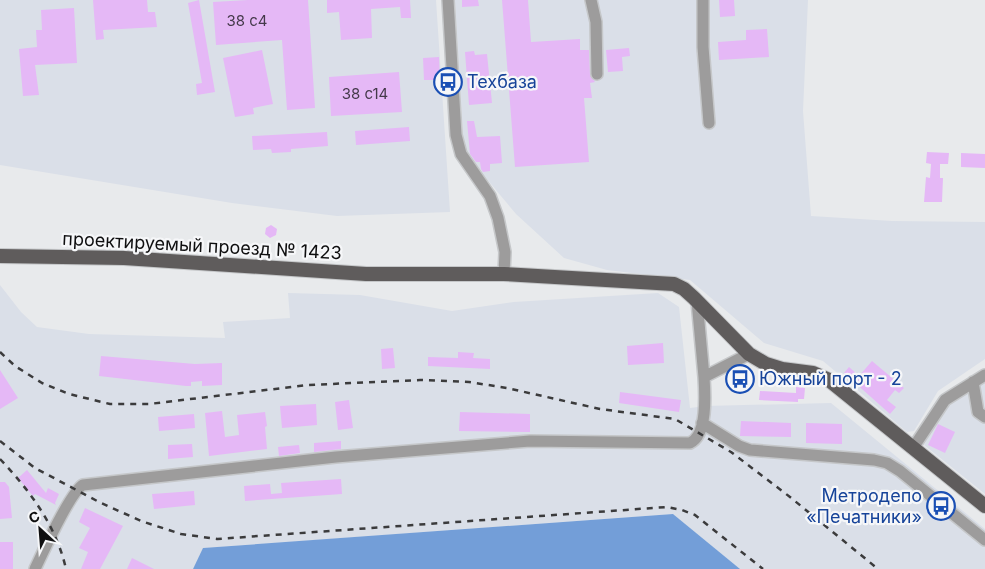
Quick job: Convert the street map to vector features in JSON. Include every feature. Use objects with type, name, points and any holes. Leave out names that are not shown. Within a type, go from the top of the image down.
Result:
[{"type":"main road","name":"проектируемый проезд № 1423","points":[[6,256],[124,258],[366,274],[504,274],[674,284],[684,289],[697,301],[749,354],[766,364],[782,369],[813,373],[829,380],[985,506]]},
{"type":"street","points":[[448,0],[456,135],[461,154],[490,196],[498,218],[505,252],[504,274]]},
{"type":"street","points":[[591,0],[596,22],[597,74]]},
{"type":"street","points":[[703,0],[703,46],[709,123]]},
{"type":"street","points":[[35,569],[53,531],[77,490],[83,485],[336,457],[530,440],[682,444],[695,441],[700,434],[705,406],[697,301]]},
{"type":"street","points":[[704,376],[749,354]]},
{"type":"street","points":[[913,448],[945,400],[985,374]]},
{"type":"street","points":[[973,382],[978,412],[985,417]]},
{"type":"street","points":[[702,422],[739,446],[750,450],[874,460],[887,463],[900,471],[985,540]]},
{"type":"shaded area","points":[[0,0],[436,0],[450,212],[337,216],[232,203],[0,165]]},
{"type":"shaded area","points":[[455,0],[808,0],[803,111],[811,216],[892,221],[985,222],[985,359],[938,391],[914,431],[907,432],[823,361],[764,343],[690,280],[607,270],[564,258],[516,214],[464,152]]},
{"type":"shaded area","points":[[0,285],[21,312],[37,327],[89,334],[225,338],[223,322],[290,318],[288,293],[360,295],[452,311],[514,302],[658,293],[679,307],[690,408],[831,403],[985,529],[985,569],[740,569],[673,514],[204,548],[193,569],[0,569]]},
{"type":"shaded area","points":[[985,379],[985,494],[924,445],[948,401]]},
{"type":"water","points":[[673,514],[740,569],[193,569],[203,548]]},
{"type":"building","points":[[93,0],[147,0],[148,12],[155,12],[157,27],[103,30],[104,39],[96,40]]},
{"type":"building","points":[[199,0],[215,92],[197,95],[196,84],[202,83],[188,3]]},
{"type":"building","points":[[308,0],[315,108],[287,110],[282,40],[216,45],[213,2]]},
{"type":"building","points":[[327,0],[410,0],[411,18],[401,18],[400,7],[371,9],[372,38],[341,40],[339,12],[327,13]]},
{"type":"building","points":[[462,0],[478,0],[479,6],[462,7]]},
{"type":"building","points":[[502,0],[528,0],[531,42],[580,39],[580,50],[589,50],[590,75],[595,82],[590,83],[592,98],[584,98],[589,162],[515,167]]},
{"type":"building","points":[[719,0],[734,0],[735,16],[720,17]]},
{"type":"building","points":[[74,8],[77,63],[35,65],[39,95],[23,96],[19,49],[37,47],[36,30],[42,30],[41,10]]},
{"type":"building","points":[[767,29],[769,57],[719,60],[718,42],[746,40],[746,30]]},
{"type":"building","points":[[629,48],[630,56],[622,57],[623,71],[608,72],[606,50]]},
{"type":"building","points":[[262,50],[273,104],[253,108],[254,114],[235,117],[223,58]]},
{"type":"building","points":[[474,51],[475,55],[487,54],[492,103],[469,105],[465,52]]},
{"type":"building","points":[[439,57],[440,80],[424,80],[423,58]]},
{"type":"building","points":[[399,72],[402,112],[331,116],[329,77]]},
{"type":"building","points":[[467,121],[474,121],[477,137],[500,136],[502,163],[490,164],[490,171],[483,172],[480,162],[476,162],[470,154]]},
{"type":"building","points":[[409,127],[410,141],[356,145],[355,131]]},
{"type":"building","points":[[327,132],[328,146],[291,149],[291,152],[272,153],[271,149],[253,150],[252,136]]},
{"type":"building","points":[[927,152],[949,153],[948,164],[940,164],[940,178],[943,178],[942,202],[924,202],[926,177],[930,178],[931,164],[926,163]]},
{"type":"building","points":[[961,153],[985,154],[985,168],[961,167]]},
{"type":"building","points":[[271,225],[277,229],[276,235],[270,238],[265,234],[266,228]]},
{"type":"building","points":[[663,343],[664,363],[628,365],[627,346]]},
{"type":"building","points":[[393,348],[395,368],[382,369],[381,349]]},
{"type":"building","points":[[458,352],[474,353],[473,358],[490,359],[490,369],[428,366],[428,357],[458,358]]},
{"type":"building","points":[[101,356],[195,364],[222,363],[222,385],[202,386],[202,381],[191,382],[191,386],[186,386],[99,376]]},
{"type":"building","points":[[872,361],[904,388],[899,393],[895,390],[887,400],[896,407],[890,414],[844,373],[849,367],[859,376]]},
{"type":"building","points":[[0,370],[18,398],[0,409]]},
{"type":"building","points":[[796,387],[805,388],[804,399],[798,399],[798,402],[759,400],[760,391],[796,393]]},
{"type":"building","points":[[620,392],[681,400],[679,412],[619,403]]},
{"type":"building","points":[[349,400],[353,428],[338,430],[335,402]]},
{"type":"building","points":[[316,404],[317,425],[282,428],[280,406]]},
{"type":"building","points":[[222,411],[225,437],[239,435],[237,415],[265,412],[267,449],[209,456],[205,413]]},
{"type":"building","points":[[460,412],[530,414],[530,432],[459,431]]},
{"type":"building","points":[[194,414],[195,428],[159,431],[158,417]]},
{"type":"building","points":[[741,421],[791,423],[791,437],[740,436]]},
{"type":"building","points":[[806,423],[842,424],[842,444],[806,443]]},
{"type":"building","points":[[938,424],[955,432],[945,453],[928,445]]},
{"type":"building","points":[[341,441],[341,449],[314,452],[314,443]]},
{"type":"building","points":[[192,444],[193,457],[168,459],[168,445]]},
{"type":"building","points":[[299,445],[300,453],[279,456],[278,447]]},
{"type":"building","points":[[27,470],[46,493],[48,488],[59,494],[56,505],[35,494],[33,496],[18,478]]},
{"type":"building","points":[[341,479],[342,494],[245,501],[244,486],[270,484],[271,494],[282,493],[281,483]]},
{"type":"building","points":[[0,482],[5,482],[9,487],[12,518],[0,519]]},
{"type":"building","points":[[194,491],[195,505],[154,509],[152,494]]},
{"type":"building","points":[[85,508],[123,526],[100,569],[81,569],[88,552],[79,548],[90,528],[79,522]]},
{"type":"building","points":[[0,542],[13,542],[13,569],[0,569]]},
{"type":"building","points":[[132,558],[154,569],[127,569]]},
{"type":"railway","points":[[0,352],[15,366],[42,383],[69,394],[110,404],[149,404],[308,385],[420,380],[469,382],[507,388],[600,409],[675,419],[731,452],[790,497],[878,569]]},
{"type":"railway","points":[[0,441],[35,468],[99,502],[141,521],[181,534],[217,539],[667,507],[695,515],[763,569]]},
{"type":"railway","points":[[0,459],[22,484],[49,523],[62,553],[66,569]]},
{"type":"place","name":"Техбаза","points":[[448,82]]},
{"type":"place","name":"Южный порт - 2","points":[[740,379]]},
{"type":"place","name":"Метродепо «Печатники»","points":[[941,506]]}]
